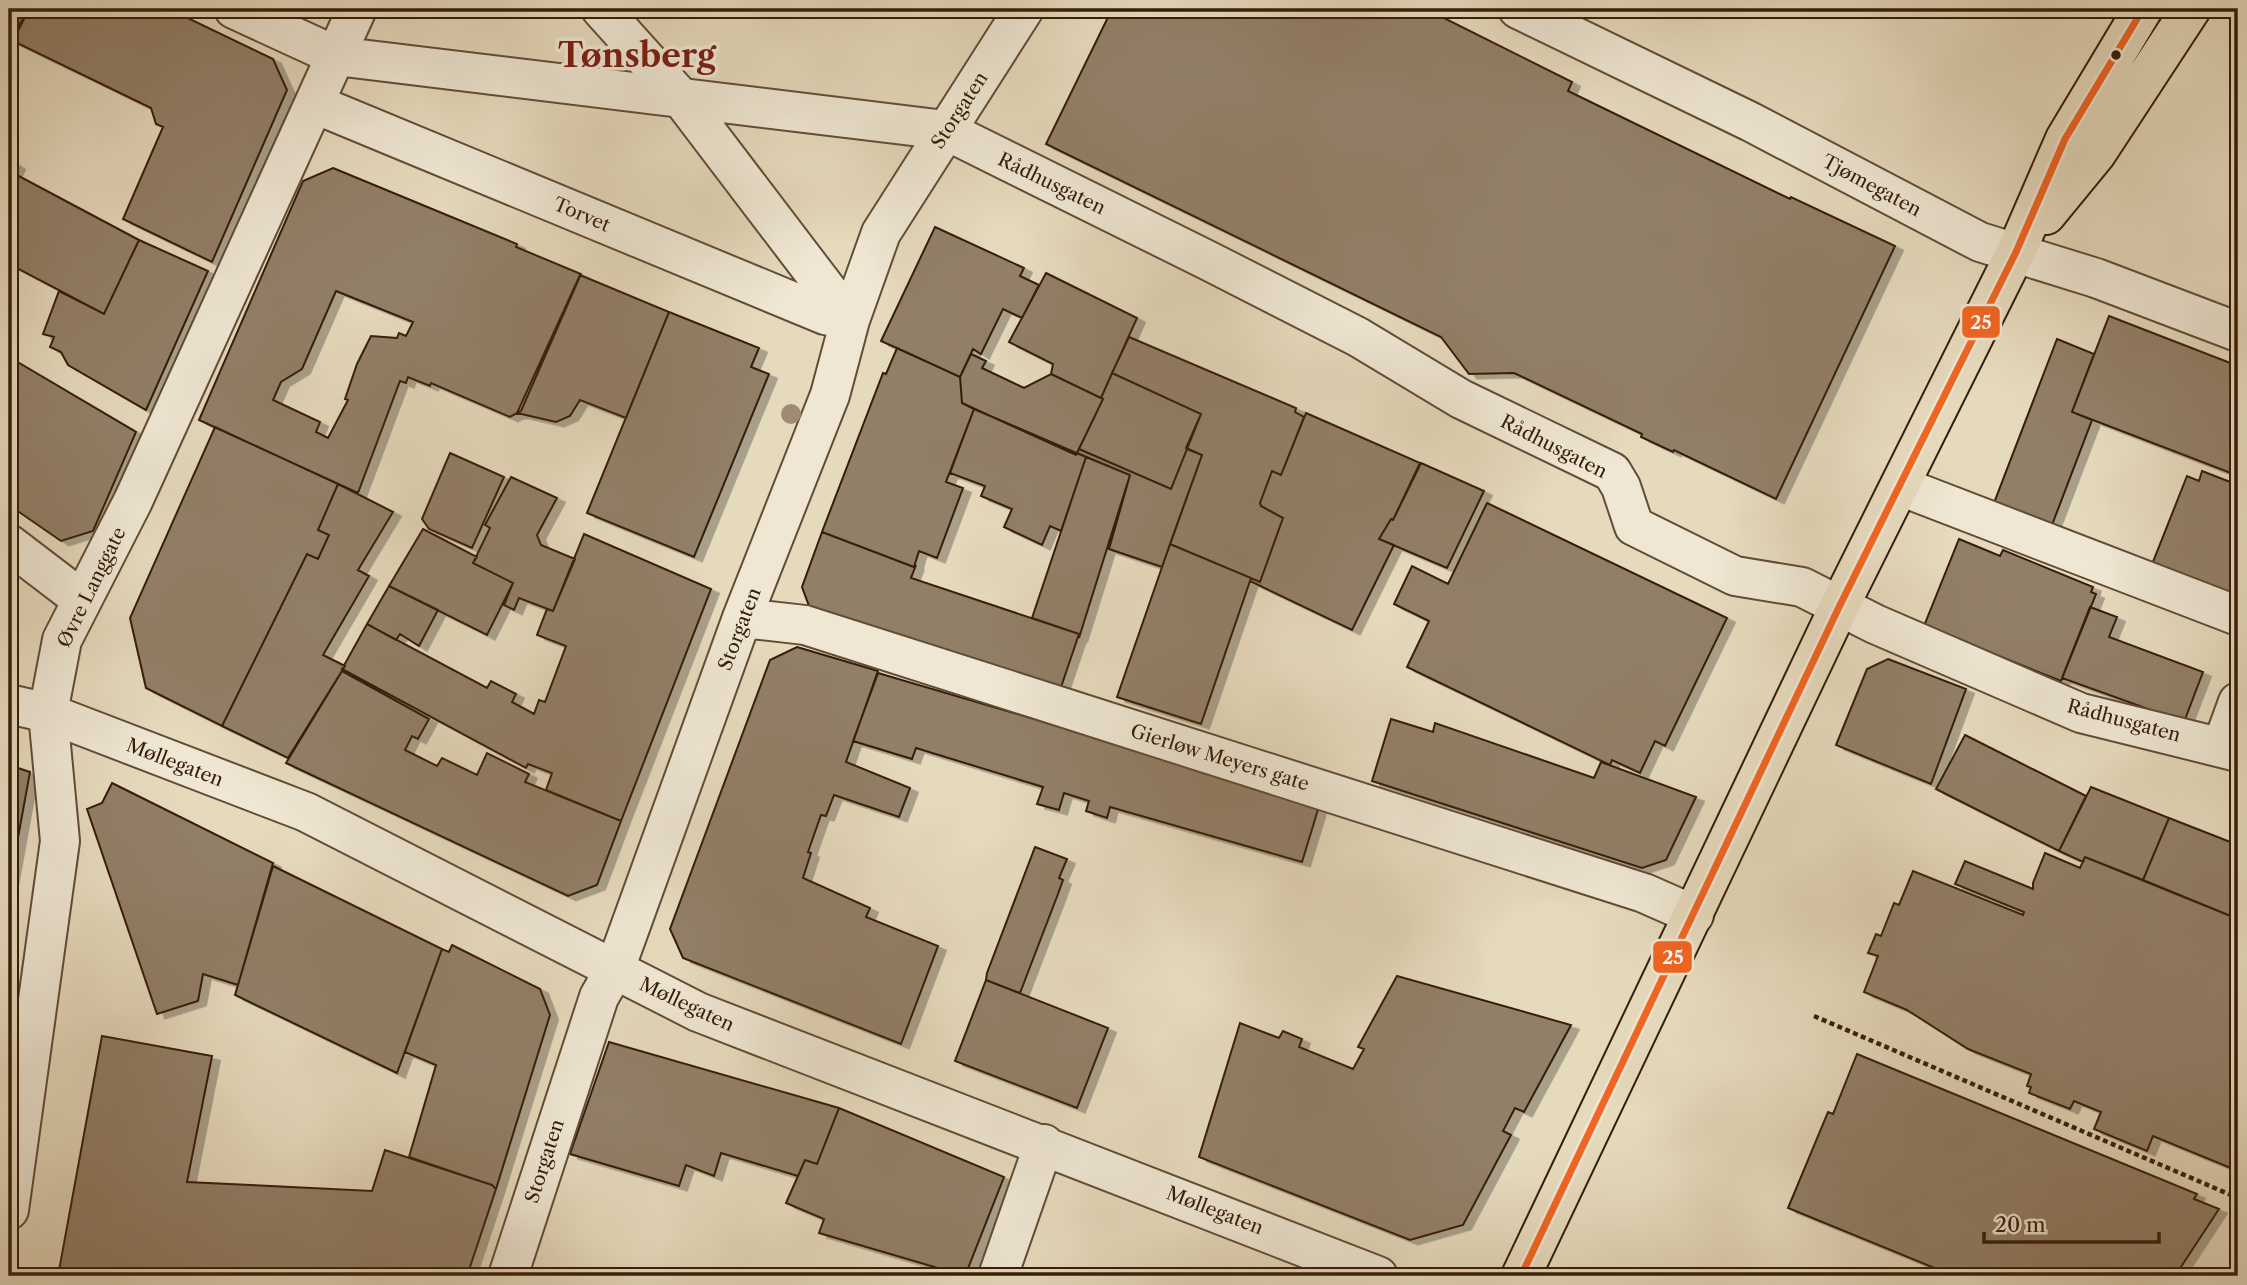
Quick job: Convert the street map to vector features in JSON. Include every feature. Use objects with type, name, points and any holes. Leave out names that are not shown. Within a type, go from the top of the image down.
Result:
[{"type":"main road","points":[[1521,1276],[1840,605],[2016,252],[2065,139],[2143,9]]},
{"type":"main road","points":[[2016,252],[2096,154],[2191,9]]},
{"type":"street","name":"Rådhusgaten","points":[[234,9],[336,56],[946,130],[1358,337],[1461,399],[1612,472],[1621,486],[1634,526],[1735,576],[1802,587],[1875,624],[2081,713],[2230,749]]},
{"type":"street","name":"Øvre Langgate","points":[[9,1210],[60,841],[48,713],[62,640],[134,501],[357,9]]},
{"type":"street","points":[[601,9],[681,98],[850,320]]},
{"type":"street","name":"Storgaten","points":[[508,1276],[599,997],[615,970],[634,911],[743,618],[830,395],[850,320],[881,233],[1024,9]]},
{"type":"street","name":"Tjømegaten","points":[[1518,9],[1751,122],[1980,242],[2096,278],[2238,332]]},
{"type":"street","name":"Torvet","points":[[315,104],[825,315],[850,320]]},
{"type":"street","points":[[1900,486],[2238,616]]},
{"type":"street","points":[[9,544],[81,599]]},
{"type":"street","name":"Gierløw Meyers gate","points":[[743,618],[805,625],[1543,860],[1644,893],[1694,915]]},
{"type":"street","points":[[2230,749],[2238,702]]},
{"type":"street","name":"Møllegaten","points":[[9,704],[48,713],[306,812],[698,1012],[1044,1144],[1378,1276]]},
{"type":"street","points":[[998,1276],[1044,1144]]},
{"type":"path","points":[[1814,1016],[2238,1198]]},
{"type":"building","points":[[9,9],[29,9],[9,41]]},
{"type":"building","points":[[29,9],[169,9],[273,59],[287,90],[212,262],[123,219],[163,127],[156,124],[151,108],[13,41]]},
{"type":"building","points":[[1112,9],[1426,9],[1572,82],[1568,91],[1790,199],[1791,197],[1895,246],[1776,499],[1641,437],[1642,434],[1514,373],[1469,374],[1441,337],[1046,144]]},
{"type":"building","points":[[9,160],[17,165],[13,173],[139,240],[104,314],[9,264]]},
{"type":"building","points":[[333,168],[517,244],[516,247],[581,274],[521,411],[510,417],[431,383],[430,386],[408,377],[406,383],[400,381],[358,493],[199,420],[303,181]],"holes":[[[336,291],[413,322],[406,336],[399,333],[397,338],[371,336],[357,364],[345,399],[348,400],[328,438],[316,432],[320,422],[273,400],[281,382],[302,369]]]},
{"type":"building","points":[[935,227],[1024,268],[1020,276],[1039,285],[1022,318],[1003,309],[981,354],[973,349],[960,377],[881,341]]},
{"type":"building","points":[[139,240],[208,271],[146,410],[68,365],[61,352],[50,347],[54,337],[43,334],[59,291],[104,314]]},
{"type":"building","points":[[1046,273],[1137,318],[1101,398],[1051,374],[1053,364],[1009,342]]},
{"type":"building","points":[[580,275],[669,312],[626,418],[580,400],[570,416],[556,422],[517,413]]},
{"type":"building","points":[[669,312],[759,348],[751,367],[769,374],[694,557],[587,513]]},
{"type":"building","points":[[2109,316],[2238,366],[2236,475],[2072,412]]},
{"type":"building","points":[[1129,337],[1296,408],[1295,412],[1304,417],[1281,475],[1272,471],[1260,503],[1283,518],[1260,582],[1170,544],[1202,455],[1186,448],[1201,414],[1112,373]]},
{"type":"building","points":[[2057,339],[2094,354],[2072,412],[2092,420],[2052,525],[1994,503]]},
{"type":"building","points":[[897,348],[960,377],[962,403],[974,409],[946,482],[963,488],[937,558],[919,551],[914,567],[822,532],[883,373],[886,374]]},
{"type":"building","points":[[971,354],[986,361],[982,368],[1024,388],[1051,374],[1103,399],[1076,455],[962,403],[960,377]]},
{"type":"building","points":[[9,357],[136,432],[93,531],[61,541],[9,505]]},
{"type":"building","points":[[1112,373],[1201,414],[1171,489],[1079,449],[1103,399],[1101,398]]},
{"type":"building","points":[[974,409],[1086,457],[1061,531],[1050,526],[1042,545],[1004,527],[1012,509],[981,496],[985,486],[950,473]]},
{"type":"building","points":[[1306,413],[1420,463],[1393,520],[1391,519],[1379,539],[1394,545],[1352,630],[1250,581],[1251,578],[1260,582],[1283,518],[1260,503],[1272,471],[1281,475]]},
{"type":"building","points":[[215,427],[338,484],[318,530],[329,535],[318,559],[307,554],[222,726],[146,688],[130,618]]},
{"type":"building","points":[[1079,449],[1171,489],[1187,449],[1202,455],[1162,567],[1109,549],[1130,475],[1077,453]]},
{"type":"building","points":[[450,453],[504,477],[472,548],[429,529],[422,519]]},
{"type":"building","points":[[1086,457],[1130,475],[1079,638],[1079,634],[1032,618]]},
{"type":"building","points":[[1421,463],[1484,491],[1447,568],[1379,539],[1391,519],[1393,520]]},
{"type":"building","points":[[2202,471],[2238,485],[2238,601],[2151,567],[2187,476],[2199,481]]},
{"type":"building","points":[[511,477],[557,498],[537,535],[541,545],[575,559],[553,611],[519,598],[514,610],[504,605],[513,583],[473,563],[490,528],[485,525]]},
{"type":"building","points":[[338,484],[393,512],[358,570],[369,576],[323,655],[345,666],[288,758],[222,726],[307,554],[318,559],[329,535],[318,530]]},
{"type":"building","points":[[1487,503],[1727,618],[1665,746],[1655,741],[1640,773],[1612,760],[1610,765],[1407,667],[1429,621],[1394,604],[1412,566],[1448,584]]},
{"type":"building","points":[[423,529],[477,557],[473,563],[513,583],[487,635],[389,586]]},
{"type":"building","points":[[822,532],[914,567],[916,565],[911,578],[1079,634],[1058,696],[812,614],[802,587]]},
{"type":"building","points":[[584,534],[711,589],[621,821],[546,790],[552,773],[528,764],[526,768],[342,669],[367,624],[487,688],[491,681],[516,694],[512,702],[534,714],[539,700],[545,702],[566,646],[537,635],[547,609],[553,611]]},
{"type":"building","points":[[1959,539],[2000,556],[2003,550],[2093,587],[2091,592],[2096,594],[2061,681],[1924,626]]},
{"type":"building","points":[[1170,544],[1251,578],[1201,724],[1117,697]]},
{"type":"building","points":[[389,586],[438,610],[419,646],[400,634],[396,640],[367,624]]},
{"type":"building","points":[[2090,607],[2117,617],[2109,637],[2203,672],[2184,722],[2062,678]]},
{"type":"building","points":[[797,647],[878,671],[846,762],[910,788],[899,817],[834,795],[826,816],[821,815],[808,852],[811,853],[803,878],[870,908],[866,917],[938,946],[901,1044],[683,958],[670,929],[770,660]]},
{"type":"building","points":[[1888,659],[1966,689],[1931,784],[1836,745],[1867,669]]},
{"type":"building","points":[[342,671],[429,719],[418,739],[412,736],[405,750],[437,766],[442,758],[477,775],[487,753],[529,774],[525,782],[621,821],[597,885],[568,896],[286,763]]},
{"type":"building","points":[[878,673],[1320,803],[1302,862],[1110,807],[1107,818],[1086,811],[1089,801],[1064,793],[1059,810],[1037,804],[1043,787],[916,748],[912,759],[853,741]]},
{"type":"building","points":[[1391,719],[1433,732],[1435,723],[1594,778],[1601,762],[1696,797],[1666,860],[1642,868],[1372,781]]},
{"type":"building","points":[[1965,735],[2086,796],[2059,851],[1936,789]]},
{"type":"building","points":[[9,765],[30,772],[9,887]]},
{"type":"building","points":[[112,783],[273,863],[238,985],[203,974],[198,1001],[157,1014],[87,809],[102,803]]},
{"type":"building","points":[[2091,787],[2169,818],[2143,880],[2085,857],[2083,862],[2059,851]]},
{"type":"building","points":[[2169,818],[2238,845],[2238,919],[2143,880]]},
{"type":"building","points":[[1035,847],[1067,859],[1059,878],[1063,880],[1020,993],[986,980]]},
{"type":"building","points":[[2045,853],[2080,868],[2085,857],[2238,919],[2238,1171],[2153,1136],[2147,1151],[2094,1129],[2101,1112],[2074,1101],[2070,1109],[2029,1093],[2031,1087],[2027,1086],[2031,1074],[1968,1049],[1907,1010],[1864,992],[1878,956],[1868,953],[1876,934],[1881,936],[1894,903],[1899,905],[1913,871],[2023,915],[2024,912],[1955,884],[1965,861],[2033,889]]},
{"type":"building","points":[[273,866],[442,949],[397,1073],[235,995]]},
{"type":"building","points":[[452,945],[540,989],[550,1015],[496,1189],[492,1185],[409,1157],[436,1065],[405,1052],[442,949],[449,952]]},
{"type":"building","points":[[1397,976],[1571,1025],[1524,1112],[1515,1108],[1503,1131],[1511,1135],[1463,1225],[1410,1240],[1199,1157],[1240,1023],[1279,1038],[1283,1031],[1302,1039],[1299,1047],[1353,1069],[1364,1049],[1358,1047]]},
{"type":"building","points":[[986,980],[1108,1028],[1077,1108],[955,1061]]},
{"type":"building","points":[[102,1036],[212,1056],[187,1182],[372,1191],[385,1150],[492,1185],[496,1189],[467,1276],[58,1276]]},
{"type":"building","points":[[609,1042],[839,1108],[817,1164],[805,1160],[798,1176],[721,1153],[714,1176],[686,1165],[679,1186],[570,1154]]},
{"type":"building","points":[[1857,1054],[2197,1194],[2194,1199],[2219,1209],[2175,1276],[1954,1276],[1788,1208],[1828,1112],[1833,1114]]},
{"type":"building","points":[[839,1108],[1004,1177],[965,1276],[819,1233],[824,1219],[786,1203],[805,1160],[817,1164]]},
{"type":"transit line","name":"25","points":[[1521,1276],[1840,605],[2016,252],[2065,139],[2143,9]]},
{"type":"district","name":"Tønsberg","points":[[637,55]]}]
